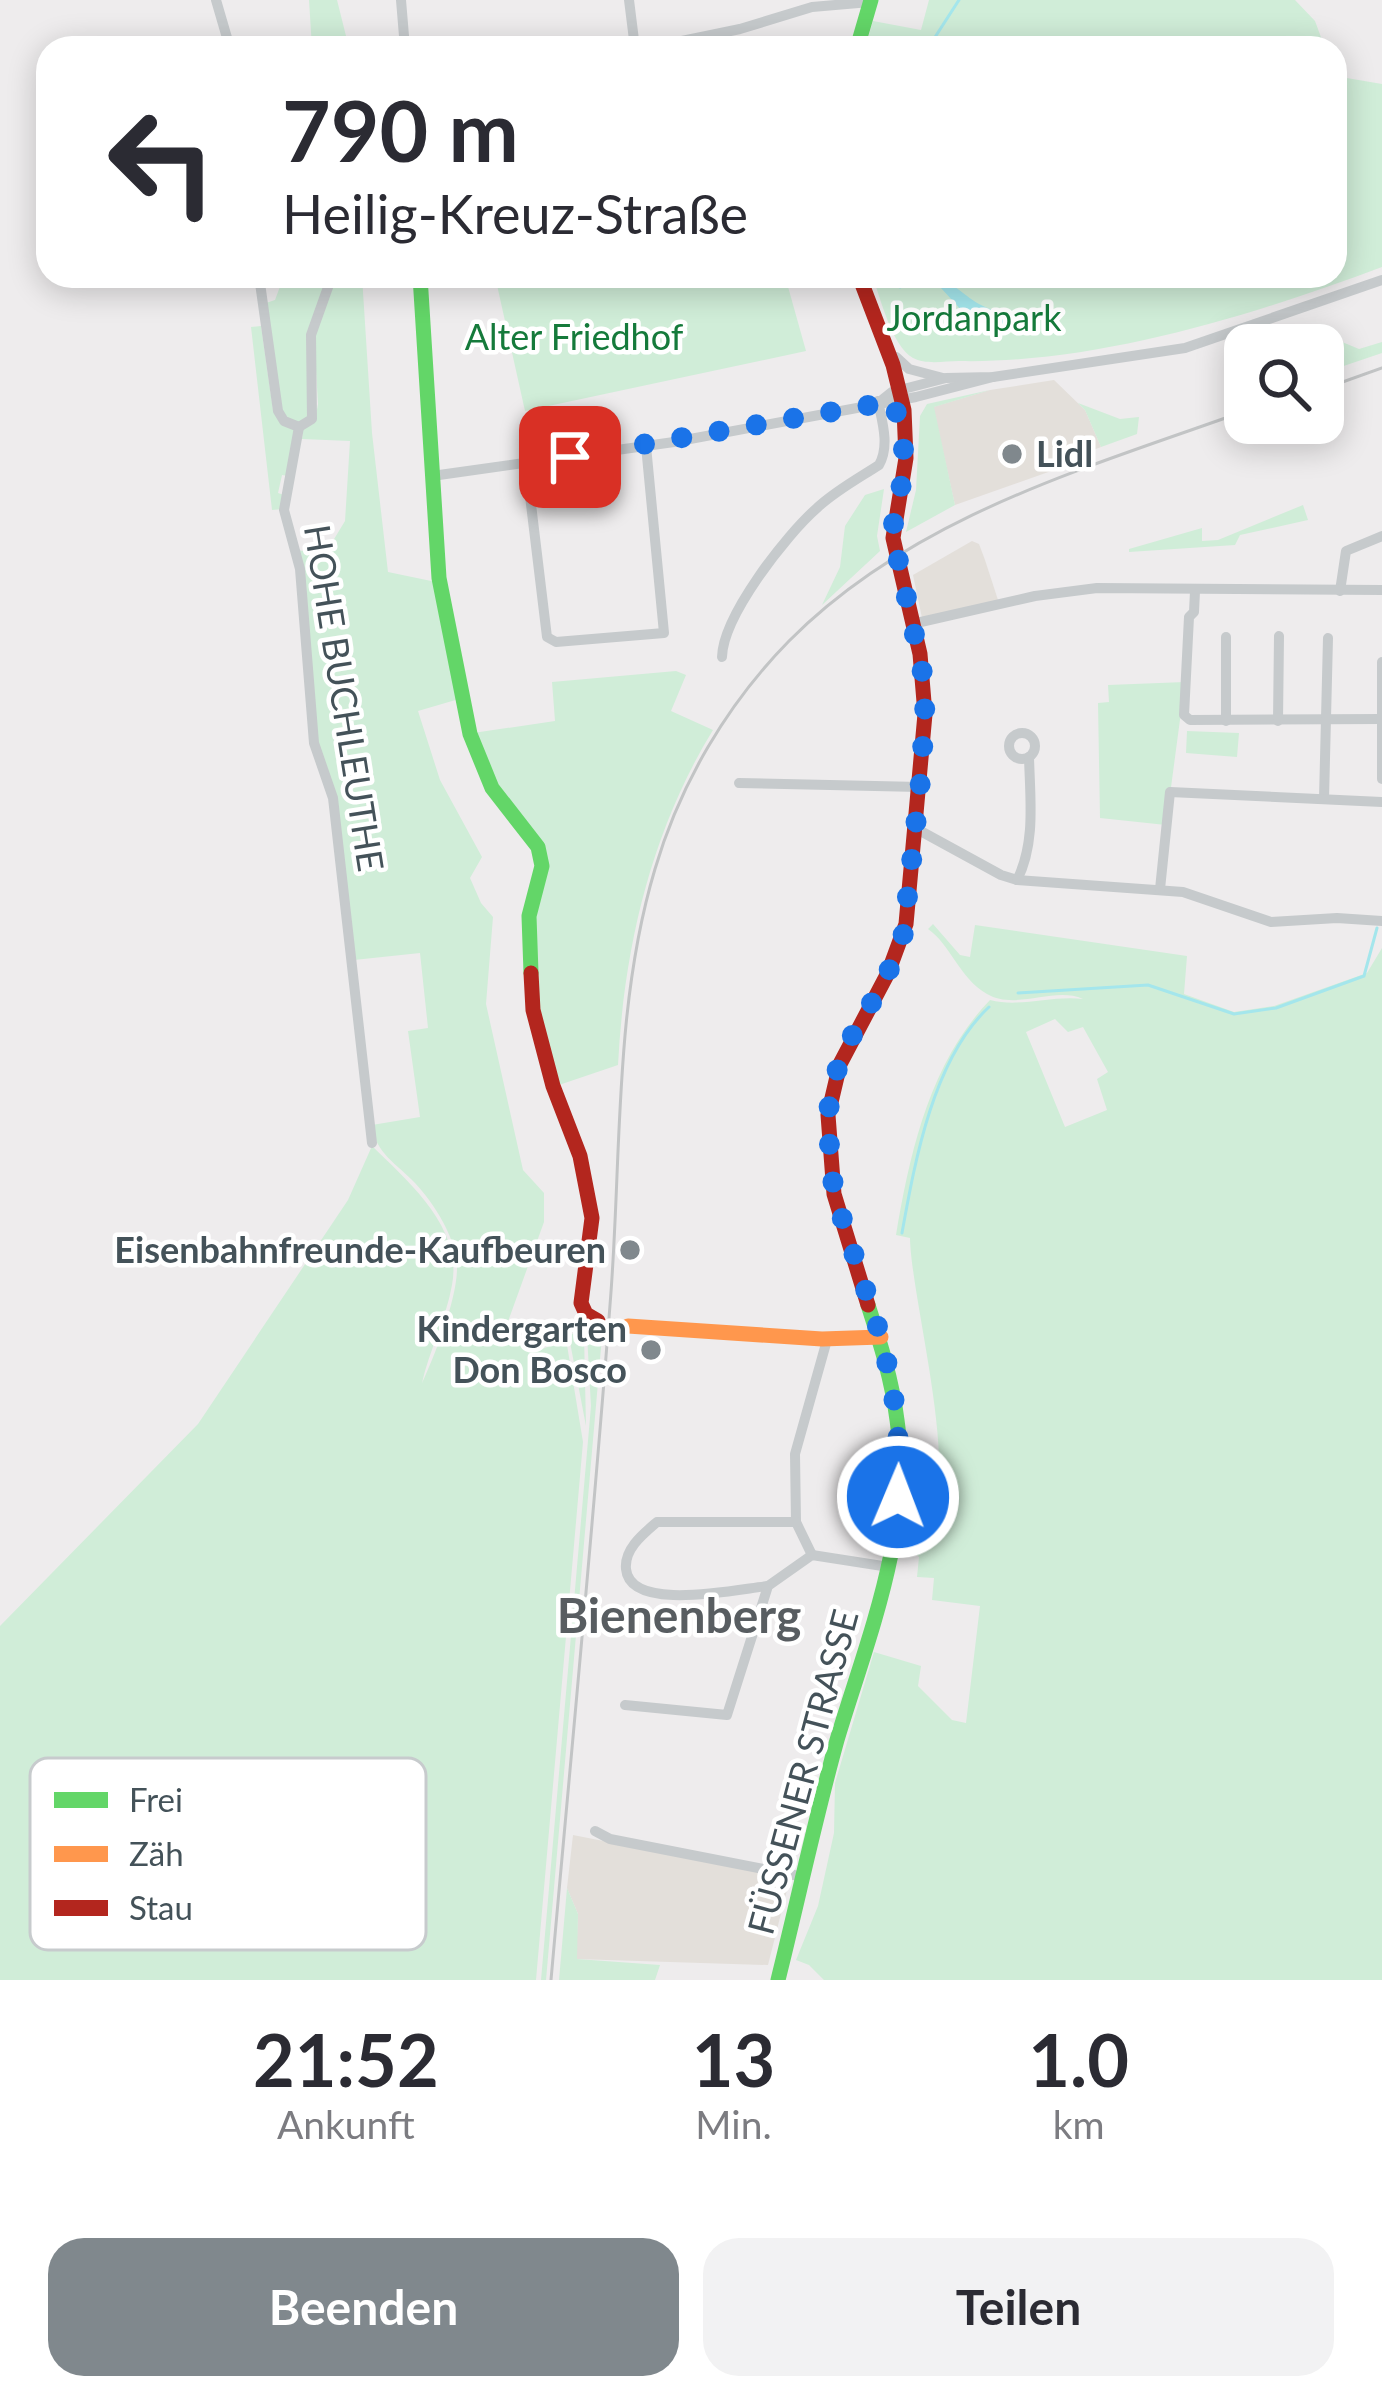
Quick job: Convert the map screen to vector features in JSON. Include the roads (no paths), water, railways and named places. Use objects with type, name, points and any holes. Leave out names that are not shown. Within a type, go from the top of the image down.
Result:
[{"type":"main road","points":[[861,36],[871,1]]},
{"type":"main road","points":[[421,288],[440,578],[470,734],[492,788],[538,847],[542,866],[529,916],[533,1010],[589,1199],[592,1239],[581,1303],[586,1314],[598,1321]]},
{"type":"main road","points":[[864,288],[891,349],[892,397]]},
{"type":"main road","points":[[868,300],[892,397]]},
{"type":"main road","name":"FÜSSENER STRASSE","points":[[778,1980],[833,1757],[889,1567],[898,1494],[898,1425],[881,1337],[834,1193],[827,1118],[845,1048],[885,980],[903,936],[920,787],[925,713],[922,669],[892,531],[906,462],[892,397]]},
{"type":"main road","points":[[628,1326],[827,1340],[881,1337]]},
{"type":"street","points":[[216,0],[226,36]]},
{"type":"street","points":[[404,36],[401,1],[418,0]]},
{"type":"street","points":[[629,0],[634,36]]},
{"type":"street","points":[[706,36],[812,8],[871,1]]},
{"type":"street","points":[[432,476],[646,446],[993,377],[1185,347],[1382,280]]},
{"type":"street","points":[[262,288],[278,411],[284,421],[299,427]]},
{"type":"street","name":"HOHE BUCHLEUTHE","points":[[328,288],[311,335],[312,418],[299,427],[284,510],[300,569],[314,743],[332,798],[372,1143]]},
{"type":"street","points":[[891,349],[909,369],[946,378],[993,377]]},
{"type":"street","points":[[892,397],[946,378]]},
{"type":"street","points":[[722,656],[733,614],[803,521],[879,465],[892,397]]},
{"type":"street","points":[[526,464],[547,638],[556,642],[664,633],[646,446]]},
{"type":"street","points":[[1340,591],[1346,550],[1382,536]]},
{"type":"street","points":[[912,624],[1035,596],[1097,588],[1382,590]]},
{"type":"street","points":[[1195,591],[1194,612],[1189,617],[1184,715],[1190,720],[1382,719]]},
{"type":"street","points":[[1278,721],[1279,636]]},
{"type":"street","points":[[1226,637],[1226,721]]},
{"type":"street","points":[[1324,799],[1328,638]]},
{"type":"street","points":[[1382,662],[1382,779]]},
{"type":"street","points":[[1017,880],[1031,825],[1029,757]]},
{"type":"street","points":[[739,783],[920,787]]},
{"type":"street","points":[[1160,889],[1170,792],[1382,802]]},
{"type":"street","points":[[915,829],[1017,880],[1183,892],[1271,922],[1382,921]]},
{"type":"street","points":[[812,1555],[796,1522],[796,1454],[827,1340]]},
{"type":"street","points":[[796,1522],[656,1522],[640,1535],[625,1565],[627,1576],[655,1597],[768,1586],[812,1555],[889,1567]]},
{"type":"street","points":[[625,1705],[727,1715],[768,1586]]},
{"type":"street","points":[[595,1832],[610,1839],[804,1877]]},
{"type":"water","points":[[941,288],[955,288],[1040,333],[974,324]]},
{"type":"waterway","points":[[936,36],[959,0]]},
{"type":"waterway","points":[[1018,993],[1148,985],[1234,1014],[1276,1008],[1364,976],[1377,928]]},
{"type":"waterway","points":[[902,1233],[920,1144],[940,1082],[970,1029],[989,1007]]},
{"type":"railway","points":[[1344,382],[1382,368]]},
{"type":"railway","points":[[551,1980],[614,1250],[625,1030],[642,922],[678,806],[726,718],[766,665],[838,598],[890,560],[1003,501],[1224,418]]},
{"type":"place","name":"Lidl","points":[[1012,454]]},
{"type":"place","name":"Eisenbahnfreunde-Kaufbeuren","points":[[630,1250]]},
{"type":"place","name":"Kindergarten Don Bosco","points":[[651,1350]]},
{"type":"district","name":"Bienenberg","points":[[679,1616]]},
{"type":"park label","name":"Jordanpark","points":[[974,318]]},
{"type":"park label","name":"Alter Friedhof","points":[[574,337]]}]
